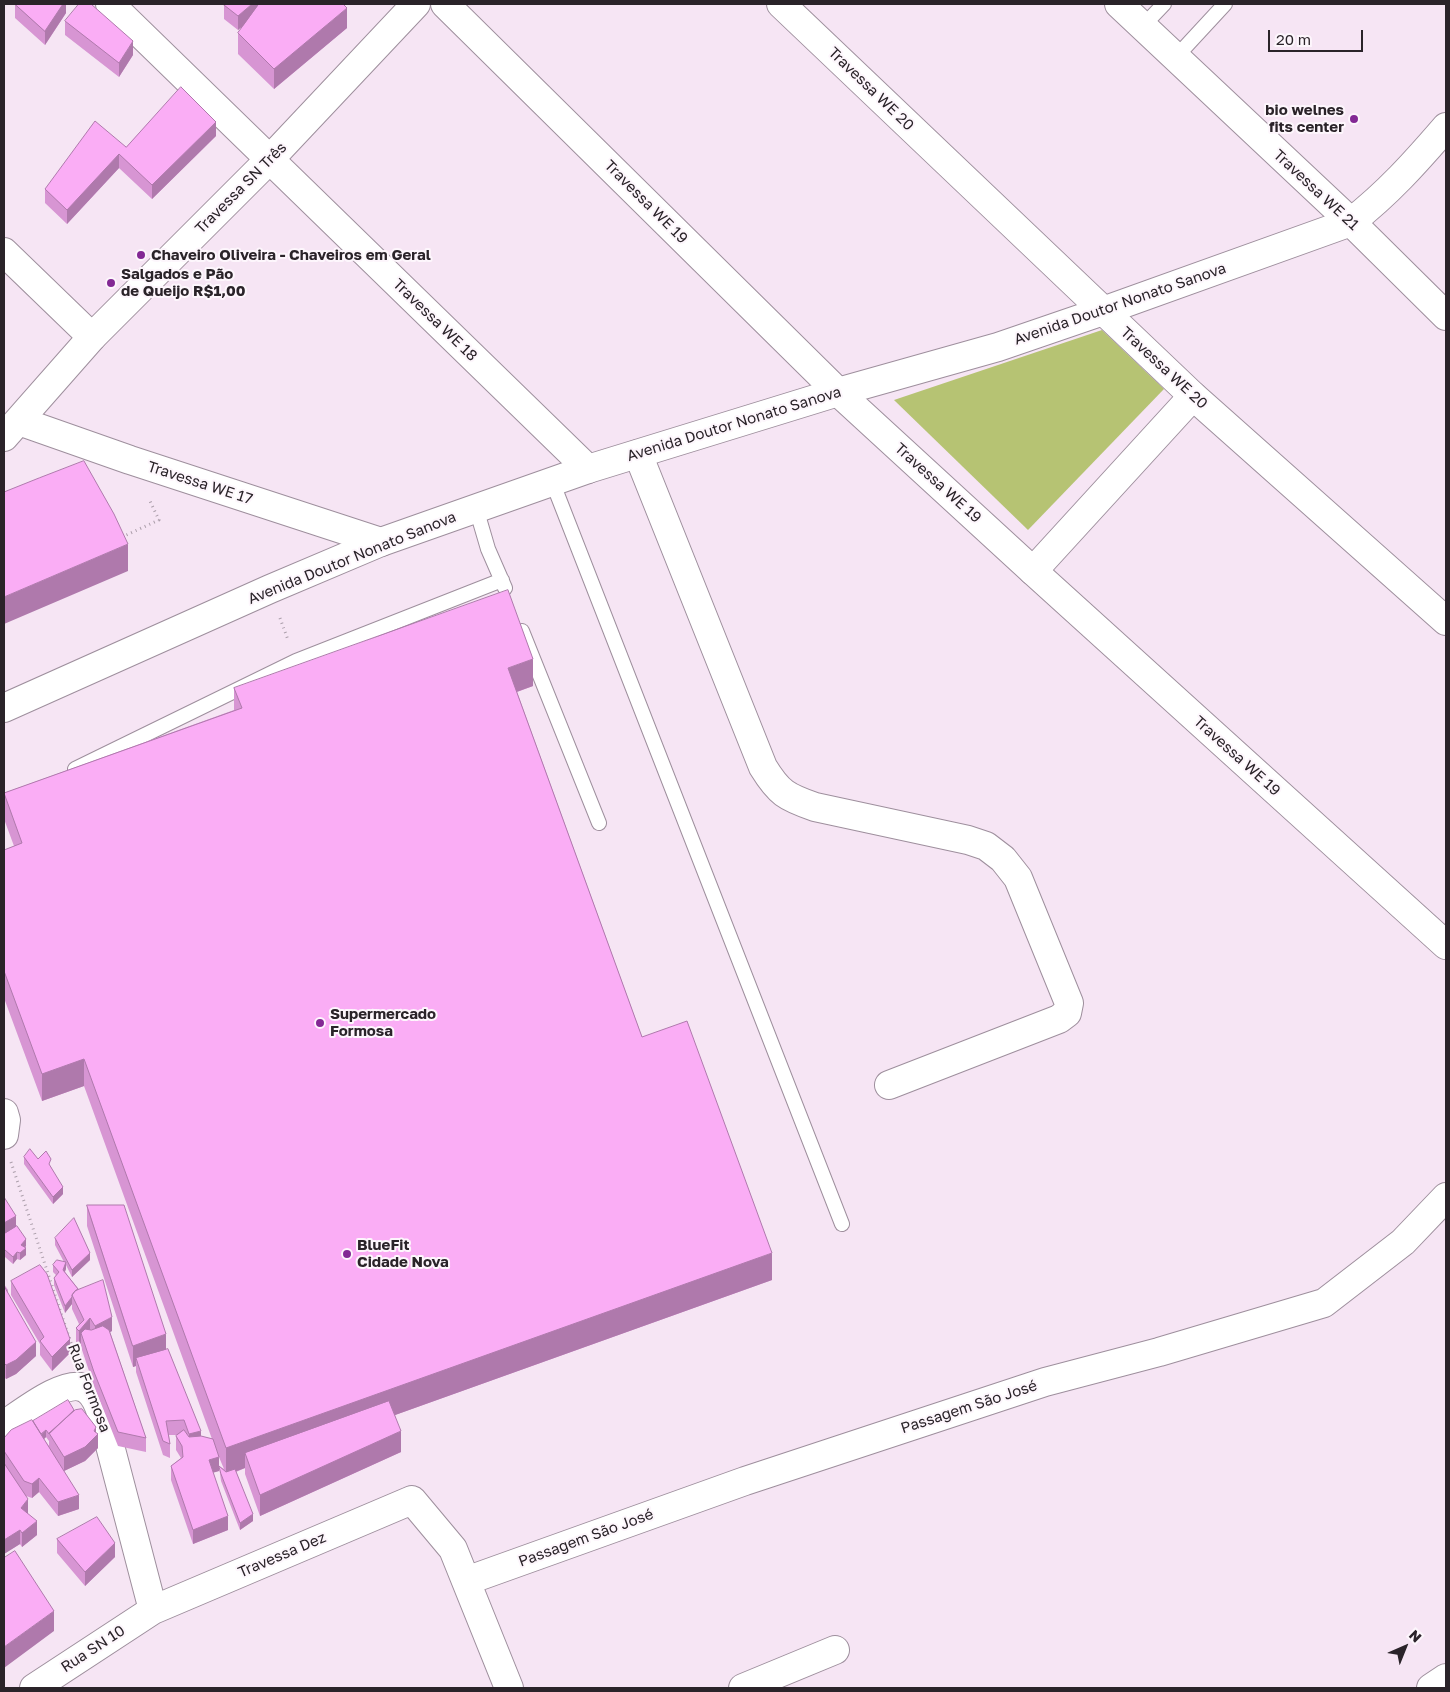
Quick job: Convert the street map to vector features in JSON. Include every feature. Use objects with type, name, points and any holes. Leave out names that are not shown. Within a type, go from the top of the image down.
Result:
[{"type":"street","name":"Travessa WE 18","points":[[110,4],[588,469]]},
{"type":"street","name":"Travessa SN Três","points":[[12,429],[92,337],[270,159],[416,4]]},
{"type":"street","name":"Travessa WE 19","points":[[445,4],[838,392],[1446,945]]},
{"type":"street","name":"Travessa WE 20","points":[[781,4],[1193,396],[1446,621]]},
{"type":"street","name":"Travessa WE 21","points":[[1120,4],[1351,222],[1446,316]]},
{"type":"street","name":"Avenida Doutor Nonato Sanova","points":[[4,708],[270,589],[381,542],[588,469],[838,392],[998,347],[1351,222],[1396,184],[1446,128]]},
{"type":"street","points":[[4,252],[92,337]]},
{"type":"street","points":[[1033,571],[1193,396]]},
{"type":"street","name":"Travessa WE 17","points":[[12,429],[130,460],[381,542]]},
{"type":"street","points":[[638,454],[763,766],[774,784],[791,799],[814,807],[968,840],[986,846],[1003,860],[1018,878],[1069,1003],[1067,1013],[1059,1019],[889,1085]]},
{"type":"street","points":[[4,1113],[7,1147]]},
{"type":"street","name":"Passagem São José","points":[[466,1581],[745,1481],[1044,1382],[1159,1352],[1324,1303],[1403,1242],[1446,1197]]},
{"type":"street","points":[[4,1425],[62,1389],[74,1386],[86,1389]]},
{"type":"street","name":"Rua Formosa","points":[[86,1389],[96,1400],[102,1415],[153,1610]]},
{"type":"street","name":"Travessa Dez","points":[[153,1610],[412,1500],[453,1549],[466,1581]]},
{"type":"street","points":[[466,1581],[509,1688]]},
{"type":"street","name":"Rua SN 10","points":[[34,1688],[153,1610]]},
{"type":"street","points":[[743,1688],[835,1650]]},
{"type":"street","points":[[1431,1688],[1446,1678]]},
{"type":"lane","points":[[1143,26],[1164,4]]},
{"type":"lane","points":[[1176,57],[1226,4]]},
{"type":"lane","points":[[552,482],[842,1224]]},
{"type":"lane","points":[[476,508],[488,549],[509,598]]},
{"type":"lane","points":[[66,774],[296,662],[502,580]]},
{"type":"lane","points":[[516,616],[599,823]]},
{"type":"path","points":[[114,540],[159,520],[130,460]]},
{"type":"path","name":"Rua Formosa","points":[[7,1147],[86,1389]]},
{"type":"green space","points":[[1102,330],[1164,389],[1028,530],[894,400]]},
{"type":"building","points":[[15,4],[63,4],[45,31]]},
{"type":"building","points":[[79,4],[91,4],[133,41],[119,63],[65,21]]},
{"type":"building","points":[[225,4],[252,4],[238,16]]},
{"type":"building","points":[[259,4],[343,4],[347,8],[274,69],[238,33]]},
{"type":"building","points":[[181,87],[216,122],[152,185],[119,154],[67,210],[45,189],[95,121],[126,147]]},
{"type":"building","points":[[84,461],[114,514],[128,544],[4,597],[4,492]]},
{"type":"building","name":"Supermercado Formosa","points":[[508,590],[533,659],[508,668],[642,1037],[687,1021],[772,1253],[226,1448],[84,1059],[42,1074],[4,971],[4,850],[22,843],[4,793],[242,708],[234,688]]},
{"type":"building","points":[[30,1149],[38,1159],[46,1151],[51,1159],[49,1164],[63,1187],[53,1197],[24,1157]]},
{"type":"building","points":[[4,1197],[16,1216],[4,1223]]},
{"type":"building","points":[[87,1205],[124,1205],[166,1334],[133,1346]]},
{"type":"building","points":[[74,1218],[90,1253],[72,1270],[55,1238]]},
{"type":"building","points":[[17,1226],[26,1239],[21,1245],[26,1248],[20,1253],[17,1252],[13,1257],[4,1250],[4,1234]]},
{"type":"building","points":[[57,1260],[66,1262],[63,1270],[78,1289],[65,1306],[54,1278],[59,1272],[53,1265]]},
{"type":"building","points":[[40,1265],[47,1274],[70,1339],[52,1357],[40,1341],[44,1337],[11,1281]]},
{"type":"building","points":[[103,1280],[112,1317],[95,1326],[90,1318],[79,1331],[76,1328],[84,1320],[72,1295],[75,1291]]},
{"type":"building","points":[[4,1286],[36,1342],[16,1360],[6,1365],[4,1363]]},
{"type":"building","points":[[103,1326],[109,1330],[146,1438],[118,1432],[94,1372],[81,1333],[85,1329],[91,1330]]},
{"type":"building","points":[[168,1349],[201,1431],[189,1434],[184,1420],[166,1421],[170,1444],[163,1441],[136,1358]]},
{"type":"building","points":[[68,1400],[74,1410],[49,1434],[46,1430],[41,1434],[33,1421]]},
{"type":"building","points":[[389,1401],[401,1431],[260,1495],[245,1453]]},
{"type":"building","points":[[82,1409],[96,1427],[94,1431],[98,1434],[85,1447],[64,1457],[49,1433],[75,1410]]},
{"type":"building","points":[[32,1420],[79,1495],[58,1502],[39,1478],[32,1484],[24,1481],[4,1451],[4,1438],[11,1430]]},
{"type":"building","points":[[184,1430],[189,1437],[201,1436],[213,1439],[219,1457],[209,1460],[228,1516],[193,1530],[171,1466],[183,1457],[182,1446],[176,1436]]},
{"type":"building","points":[[4,1463],[28,1499],[21,1508],[37,1521],[22,1533],[20,1530],[4,1540]]},
{"type":"building","points":[[219,1466],[226,1472],[235,1469],[253,1514],[240,1523],[221,1474]]},
{"type":"building","points":[[97,1517],[115,1543],[85,1572],[57,1539]]},
{"type":"building","points":[[15,1551],[54,1611],[4,1647],[4,1558]]},
{"type":"place","name":"bio welnes fits center","points":[[1354,119]]},
{"type":"place","name":"Chaveiro Oliveira - Chaveiros em Geral","points":[[141,255]]},
{"type":"place","name":"Salgados e Pão de Queijo R$1,00","points":[[111,283]]},
{"type":"place","name":"Supermercado Formosa","points":[[320,1023]]},
{"type":"place","name":"BlueFit Cidade Nova","points":[[347,1254]]}]
